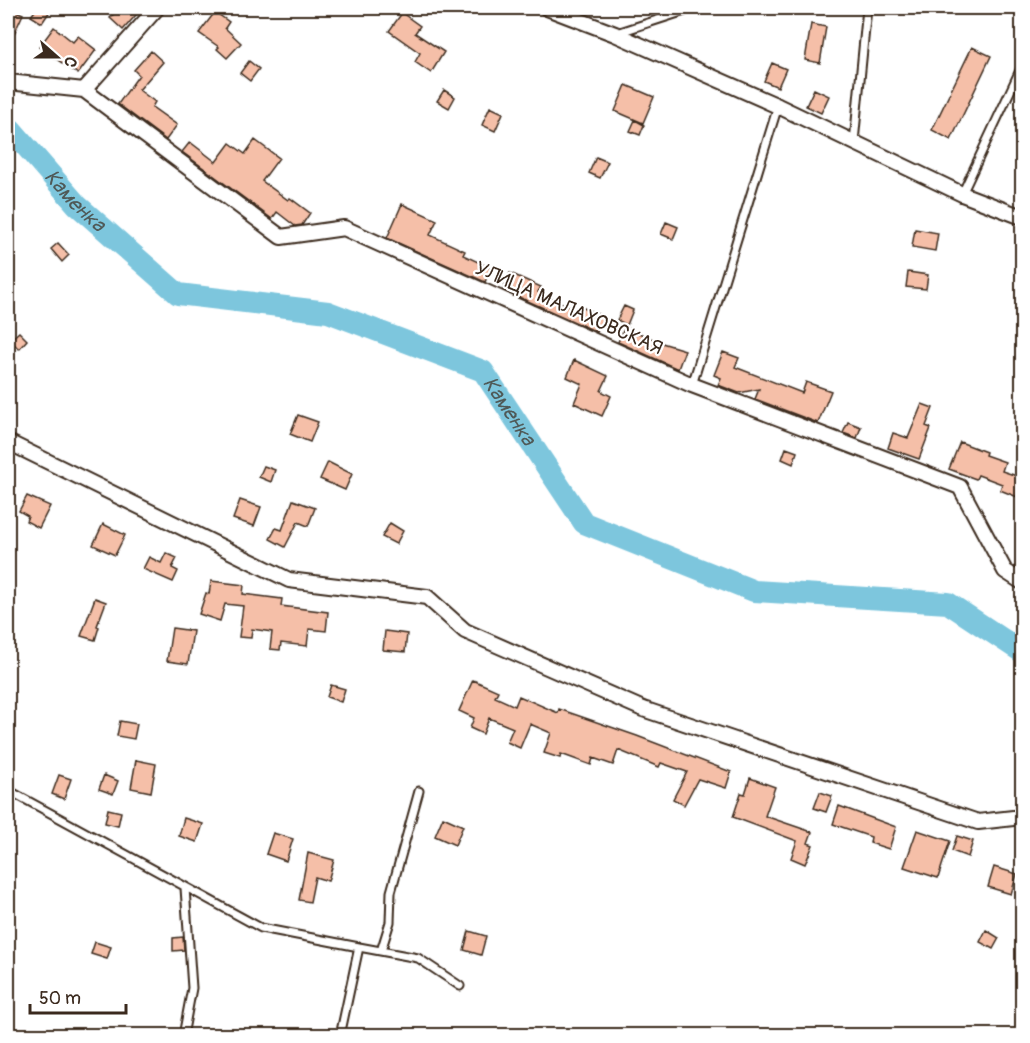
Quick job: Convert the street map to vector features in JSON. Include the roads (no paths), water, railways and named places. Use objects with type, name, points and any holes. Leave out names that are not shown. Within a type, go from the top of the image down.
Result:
[{"type":"street","points":[[8,82],[84,90],[157,8]]},
{"type":"street","points":[[547,8],[615,33],[778,106],[962,194],[1023,217]]},
{"type":"street","name":"УЛИЦА МАЛАХОВСКАЯ","points":[[84,90],[281,237],[344,228],[692,384],[960,487],[1005,571],[1023,582]]},
{"type":"street","points":[[8,442],[289,580],[427,597],[465,631],[643,709],[978,822],[1023,818]]},
{"type":"lane","points":[[615,33],[694,8]]},
{"type":"lane","points":[[854,142],[867,8]]},
{"type":"lane","points":[[962,194],[1023,66]]},
{"type":"lane","points":[[692,384],[778,106]]},
{"type":"lane","points":[[8,790],[261,928],[418,958],[460,987]]},
{"type":"lane","points":[[381,951],[390,922],[391,892],[419,791]]},
{"type":"lane","points":[[183,1035],[192,988],[185,888]]},
{"type":"lane","points":[[340,1035],[359,947]]},
{"type":"waterway","name":"Каменка","points":[[8,129],[11,129],[77,205],[178,294],[328,312],[483,371],[584,523],[754,591],[948,603],[1022,652]]}]
